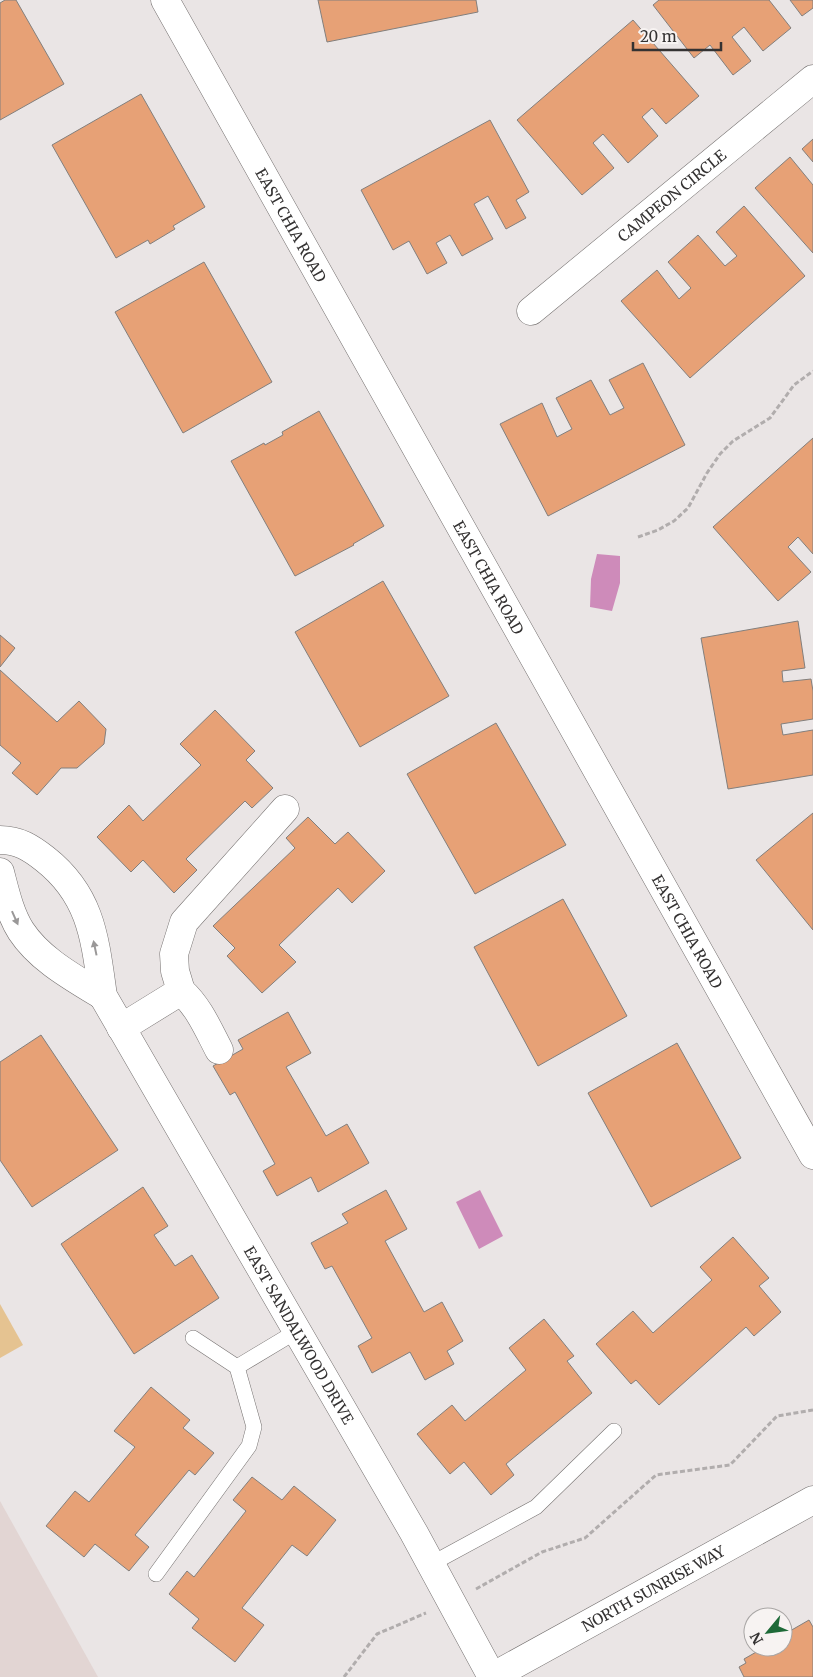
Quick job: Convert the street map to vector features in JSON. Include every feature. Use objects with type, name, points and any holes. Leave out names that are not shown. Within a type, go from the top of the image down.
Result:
[{"type":"street","name":"EAST CHIA ROAD","points":[[165,0],[813,1154]]},
{"type":"street","name":"CAMPEON CIRCLE","points":[[531,311],[813,79]]},
{"type":"street","points":[[219,1050],[197,1009],[181,991],[175,971],[174,954],[184,922],[285,808]]},
{"type":"street","name":"EAST SANDALWOOD DRIVE","points":[[0,840],[29,846],[56,867],[76,892],[88,914],[103,996],[452,1603],[502,1674]]},
{"type":"street","name":"EAST SANDALWOOD DRIVE","points":[[0,872],[11,908],[21,930],[33,945],[47,960],[103,996]]},
{"type":"street","points":[[121,1028],[181,991]]},
{"type":"street","name":"NORTH SUNRISE WAY","points":[[502,1674],[813,1500]]},
{"type":"lane","points":[[237,1366],[297,1331]]},
{"type":"lane","points":[[156,1574],[249,1446],[254,1427],[237,1366],[193,1338]]},
{"type":"lane","points":[[431,1564],[536,1507],[614,1431]]},
{"type":"path","points":[[638,537],[658,530],[674,521],[688,508],[720,454],[733,441],[770,418],[794,385],[813,371]]},
{"type":"path","points":[[344,1677],[376,1634],[452,1603],[542,1552],[585,1538],[656,1476],[730,1465],[777,1416],[813,1410]]},
{"type":"shaded area","points":[[597,554],[620,556],[620,583],[612,611],[590,607],[591,579]]},
{"type":"shaded area","points":[[480,1190],[503,1236],[479,1249],[456,1202]]},
{"type":"shaded area","points":[[0,1304],[23,1345],[0,1358]]},
{"type":"shaded area","points":[[0,1501],[98,1677],[0,1677]]},
{"type":"building","points":[[5,0],[16,0],[64,84],[0,120],[0,3]]},
{"type":"building","points":[[318,0],[476,0],[478,12],[327,42]]},
{"type":"building","points":[[659,0],[769,0],[791,28],[763,51],[744,27],[732,37],[751,61],[733,75],[710,45],[694,58],[653,5]]},
{"type":"building","points":[[790,0],[813,0],[813,8],[802,16]]},
{"type":"building","points":[[633,20],[699,96],[666,124],[652,108],[642,117],[658,136],[628,163],[603,134],[593,143],[614,168],[582,195],[517,120]]},
{"type":"building","points":[[141,94],[205,207],[173,226],[175,229],[150,244],[148,240],[116,258],[52,145]]},
{"type":"building","points":[[490,120],[529,192],[516,200],[526,218],[506,229],[488,196],[474,204],[493,239],[462,256],[450,235],[436,243],[447,263],[427,274],[409,241],[393,250],[361,190]]},
{"type":"building","points":[[813,139],[813,162],[802,149]]},
{"type":"building","points":[[790,157],[813,185],[813,253],[755,188]]},
{"type":"building","points":[[744,206],[805,276],[690,378],[621,301],[657,270],[679,299],[691,288],[668,262],[698,235],[725,266],[737,256],[716,232]]},
{"type":"building","points":[[204,262],[272,382],[183,433],[115,312]]},
{"type":"building","points":[[643,363],[685,445],[548,516],[500,424],[542,403],[557,437],[572,429],[556,398],[591,380],[610,415],[624,408],[609,380]]},
{"type":"building","points":[[319,411],[384,526],[354,545],[295,576],[231,461],[283,435],[282,432]]},
{"type":"building","points":[[813,438],[813,554],[798,537],[788,547],[811,572],[778,601],[713,527]]},
{"type":"building","points":[[383,581],[449,696],[360,747],[295,632]]},
{"type":"building","points":[[798,621],[805,668],[782,671],[783,682],[811,679],[813,719],[781,724],[783,735],[813,730],[813,775],[728,789],[701,638]]},
{"type":"building","points":[[0,635],[15,648],[0,667]]},
{"type":"building","points":[[0,670],[57,722],[79,701],[106,729],[104,744],[77,768],[61,768],[37,795],[12,773],[21,763],[0,745]]},
{"type":"building","points":[[215,710],[255,751],[246,760],[273,788],[252,808],[245,801],[186,859],[197,870],[174,893],[143,860],[131,872],[97,837],[129,805],[143,821],[201,765],[180,744]]},
{"type":"building","points":[[496,723],[566,845],[475,894],[407,774]]},
{"type":"building","points":[[813,813],[813,930],[756,860]]},
{"type":"building","points":[[308,817],[335,844],[348,832],[385,871],[352,903],[338,888],[279,945],[296,962],[262,993],[227,956],[235,948],[213,926],[295,848],[286,838]]},
{"type":"building","points":[[563,899],[627,1016],[538,1066],[474,947]]},
{"type":"building","points":[[288,1012],[311,1053],[286,1067],[326,1136],[347,1124],[369,1163],[318,1192],[311,1177],[277,1196],[263,1171],[275,1164],[235,1092],[230,1095],[213,1066],[243,1049],[238,1040]]},
{"type":"building","points":[[41,1035],[118,1150],[32,1207],[0,1160],[0,1062]]},
{"type":"building","points":[[677,1043],[741,1158],[651,1207],[588,1093]]},
{"type":"building","points":[[143,1187],[168,1226],[154,1235],[175,1266],[192,1255],[219,1298],[134,1354],[61,1244]]},
{"type":"building","points":[[386,1190],[407,1229],[385,1241],[424,1312],[442,1302],[463,1341],[447,1351],[454,1364],[425,1380],[410,1352],[372,1373],[358,1346],[372,1338],[332,1266],[325,1269],[311,1243],[348,1223],[342,1214]]},
{"type":"building","points":[[733,1237],[769,1278],[759,1286],[781,1312],[754,1336],[746,1327],[659,1405],[636,1380],[631,1384],[596,1344],[633,1311],[653,1333],[712,1280],[700,1267]]},
{"type":"building","points":[[544,1319],[574,1356],[567,1361],[592,1393],[506,1464],[514,1475],[491,1495],[464,1462],[450,1474],[417,1434],[452,1405],[465,1421],[526,1370],[509,1348]]},
{"type":"building","points":[[151,1387],[190,1420],[183,1428],[214,1453],[195,1475],[189,1470],[135,1535],[149,1547],[129,1571],[95,1544],[84,1557],[46,1526],[75,1491],[89,1502],[135,1447],[114,1431]]},
{"type":"building","points":[[252,1477],[282,1500],[294,1486],[336,1520],[307,1556],[292,1545],[242,1608],[264,1625],[235,1662],[192,1628],[199,1619],[169,1594],[187,1571],[194,1577],[246,1511],[233,1500]]},
{"type":"building","points":[[809,1620],[813,1627],[813,1677],[744,1677],[739,1667],[746,1663],[744,1659],[748,1657],[793,1657],[793,1629]]}]
